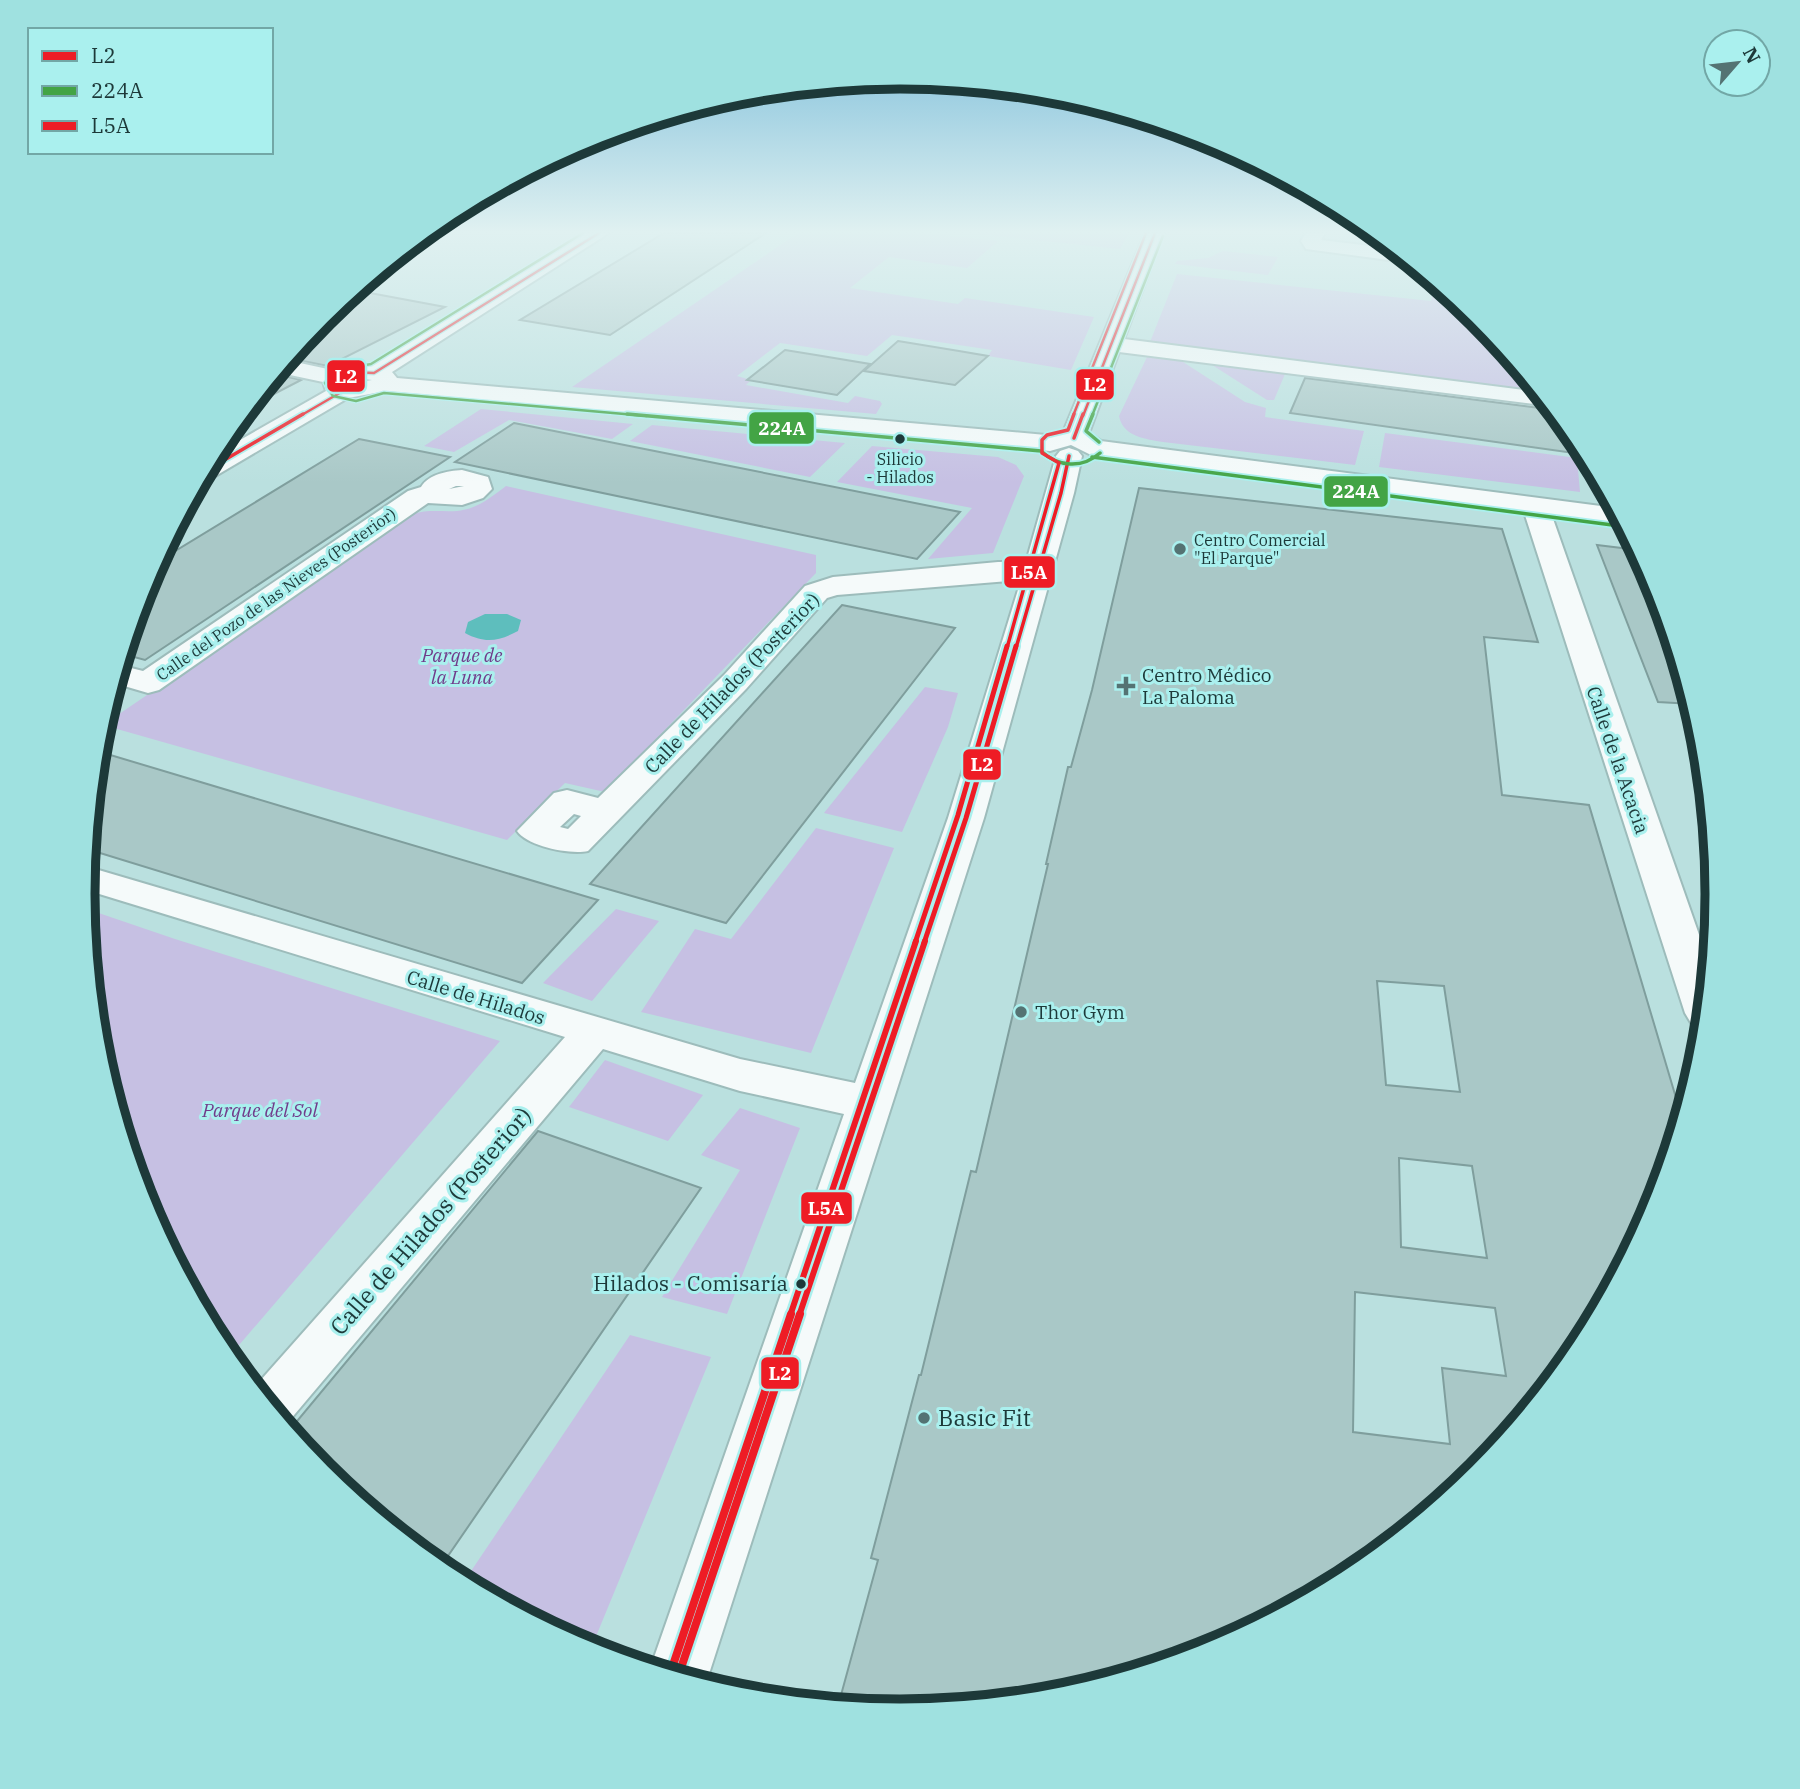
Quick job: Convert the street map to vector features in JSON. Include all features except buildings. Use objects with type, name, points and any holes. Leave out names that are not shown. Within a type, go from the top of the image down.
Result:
[{"type":"street","points":[[291,369],[341,385],[372,389],[379,378],[472,316]]},
{"type":"street","points":[[681,1669],[966,818],[1039,571],[1071,446],[1121,316]]},
{"type":"street","points":[[1110,344],[1534,399]]},
{"type":"street","points":[[379,378],[1071,446],[1610,516]]},
{"type":"street","points":[[222,460],[341,385]]},
{"type":"street","name":"Calle del Pozo de las Nieves (Posterior)","points":[[125,676],[148,683],[378,523],[418,497],[434,492]]},
{"type":"street","name":"Calle de la Acacia","points":[[1536,506],[1629,794],[1699,993]]},
{"type":"street","name":"Calle de Hilados (Posterior)","points":[[606,811],[735,682],[816,592],[833,586],[860,583],[998,571],[1039,571]]},
{"type":"street","name":"Calle de Hilados","points":[[95,880],[740,1075],[816,1093],[871,1102]]},
{"type":"street","name":"Calle de Hilados (Posterior)","points":[[276,1402],[593,1032]]},
{"type":"green space","points":[[675,316],[1094,317],[1071,370],[988,356],[992,350],[892,335],[867,356],[780,343],[737,376],[751,380],[746,385],[848,403],[855,396],[880,401],[882,404],[876,414],[572,387]]},
{"type":"green space","points":[[1160,316],[1460,316],[1528,391],[1150,342]]},
{"type":"green space","points":[[1147,357],[1180,360],[1245,402],[1266,408],[1265,417],[1364,431],[1355,465],[1163,442],[1130,433],[1121,423],[1119,416]]},
{"type":"green space","points":[[1209,363],[1285,374],[1274,400],[1267,400]]},
{"type":"green space","points":[[481,409],[633,424],[612,439],[509,420],[454,452],[424,446]]},
{"type":"green space","points":[[652,425],[845,443],[810,477],[630,441]]},
{"type":"green space","points":[[1385,433],[1577,458],[1580,492],[1379,467]]},
{"type":"green space","points":[[872,446],[998,457],[1016,465],[1024,476],[993,553],[928,559],[972,508],[837,482]]},
{"type":"green space","name":"Parque de la Luna","points":[[506,486],[816,555],[816,573],[605,792],[565,783],[507,840],[112,728],[115,717],[413,514],[457,511],[483,502]]},
{"type":"green space","points":[[925,687],[958,693],[948,727],[902,832],[824,813]]},
{"type":"green space","points":[[816,828],[894,848],[811,1053],[641,1012],[695,929],[731,939]]},
{"type":"green space","points":[[616,909],[659,921],[592,1001],[543,983]]},
{"type":"green space","name":"Parque del Sol","points":[[95,912],[175,939],[500,1041],[235,1349],[178,1251],[137,1153],[110,1052],[96,947]]},
{"type":"green space","points":[[605,1060],[703,1095],[668,1141],[569,1107]]},
{"type":"green space","points":[[740,1108],[800,1128],[727,1314],[662,1297],[740,1170],[701,1155]]},
{"type":"green space","points":[[630,1335],[711,1357],[595,1639],[544,1617],[469,1574]]},
{"type":"water","points":[[485,614],[507,614],[521,620],[518,631],[492,640],[479,639],[465,633],[468,622]]},
{"type":"transit line","name":"224A","points":[[448,316],[371,364],[333,373],[325,383],[329,393],[356,401],[384,393],[1041,451],[1054,460],[1070,464],[1087,462],[1100,453]]},
{"type":"transit line","name":"L2","points":[[221,462],[343,391],[336,388],[334,383],[343,377],[374,373],[465,316]]},
{"type":"transit line","name":"L5A","points":[[673,1666],[958,815],[1053,491],[1059,463],[1042,453],[1042,440],[1047,435],[1068,430],[1113,316]]},
{"type":"transit line","name":"L2","points":[[1074,438],[1122,316]]},
{"type":"transit line","name":"224A","points":[[1099,442],[1086,431],[1131,316]]},
{"type":"transit line","name":"L2","points":[[681,1669],[966,818],[1061,493],[1069,456]]},
{"type":"transit line","name":"224A","points":[[1092,457],[1615,525]]},
{"type":"place","name":"Silicio - Hilados","points":[[900,439]]},
{"type":"place","name":"Centro Comercial \"El Parque\"","points":[[1180,549]]},
{"type":"place","name":"Centro Médico La Paloma","points":[[1126,686]]},
{"type":"place","name":"Thor Gym","points":[[1021,1012]]},
{"type":"place","name":"Hilados - Comisaría","points":[[801,1284]]},
{"type":"place","name":"Basic Fit","points":[[924,1418]]}]
